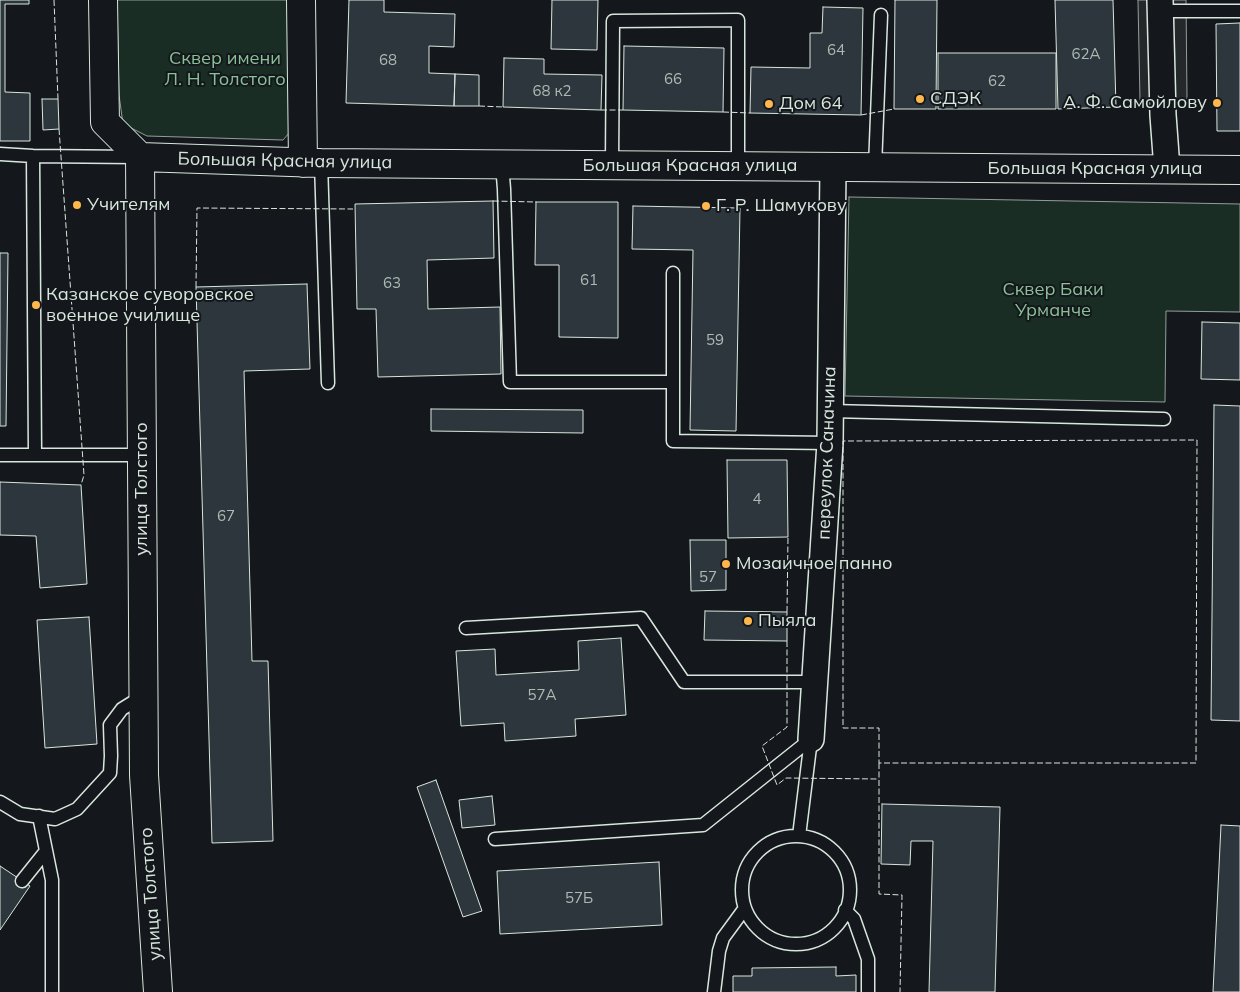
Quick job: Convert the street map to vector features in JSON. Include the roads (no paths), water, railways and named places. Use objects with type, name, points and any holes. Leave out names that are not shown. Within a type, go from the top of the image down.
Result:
[{"type":"street","points":[[104,0],[105,122],[140,157]]},
{"type":"street","points":[[301,0],[312,163]]},
{"type":"street","points":[[1160,6],[1163,115],[1167,169]]},
{"type":"street","name":"Большая Красная улица","points":[[140,157],[312,163],[1240,170]]},
{"type":"street","name":"улица Толстого","points":[[140,157],[144,775],[158,992]]},
{"type":"street","name":"переулок Саначина","points":[[811,739],[830,443],[833,167]]},
{"type":"lane","points":[[1160,6],[1240,11]]},
{"type":"lane","points":[[875,167],[880,15]]},
{"type":"lane","points":[[612,165],[613,20],[738,20],[738,166]]},
{"type":"lane","points":[[0,154],[140,157]]},
{"type":"lane","points":[[33,156],[35,454]]},
{"type":"lane","points":[[312,163],[328,382]]},
{"type":"lane","points":[[502,164],[510,382],[673,382]]},
{"type":"lane","points":[[673,273],[673,441],[830,443]]},
{"type":"lane","points":[[830,411],[1164,419]]},
{"type":"lane","points":[[0,455],[142,455]]},
{"type":"lane","points":[[466,628],[641,618],[684,682],[815,682]]},
{"type":"lane","points":[[0,802],[20,814],[55,818],[78,809],[110,773],[110,725],[122,709],[143,696]]},
{"type":"lane","points":[[799,836],[811,739]]},
{"type":"lane","points":[[495,839],[704,825],[811,739]]},
{"type":"lane","points":[[38,816],[52,880],[52,992]]},
{"type":"lane","points":[[799,836],[815,839],[840,858],[847,872],[850,888],[848,904],[842,918],[832,930],[818,939],[801,944],[783,942],[767,936],[753,924],[745,908],[741,891],[744,873],[752,857],[765,845],[782,838],[799,836]]},
{"type":"lane","points":[[22,881],[46,851]]},
{"type":"lane","points":[[714,992],[719,951],[723,938],[745,908]]},
{"type":"lane","points":[[845,910],[854,919],[868,959],[868,992]]},
{"type":"place","name":"СДЭК","points":[[920,99]]},
{"type":"place","name":"А. Ф. Самойлову","points":[[1217,103]]},
{"type":"place","name":"Дом 64","points":[[769,104]]},
{"type":"place","name":"Учителям","points":[[77,205]]},
{"type":"place","name":"Г. Р. Шамукову","points":[[706,206]]},
{"type":"place","name":"Казанское суворовское военное училище","points":[[36,305]]},
{"type":"place","name":"Мозаичное панно","points":[[726,564]]},
{"type":"place","name":"Пыяла","points":[[748,621]]},
{"type":"park label","name":"Сквер имени Л. Н. Толстого","points":[[225,69]]},
{"type":"park label","name":"Сквер Баки Урманче","points":[[1053,300]]}]
